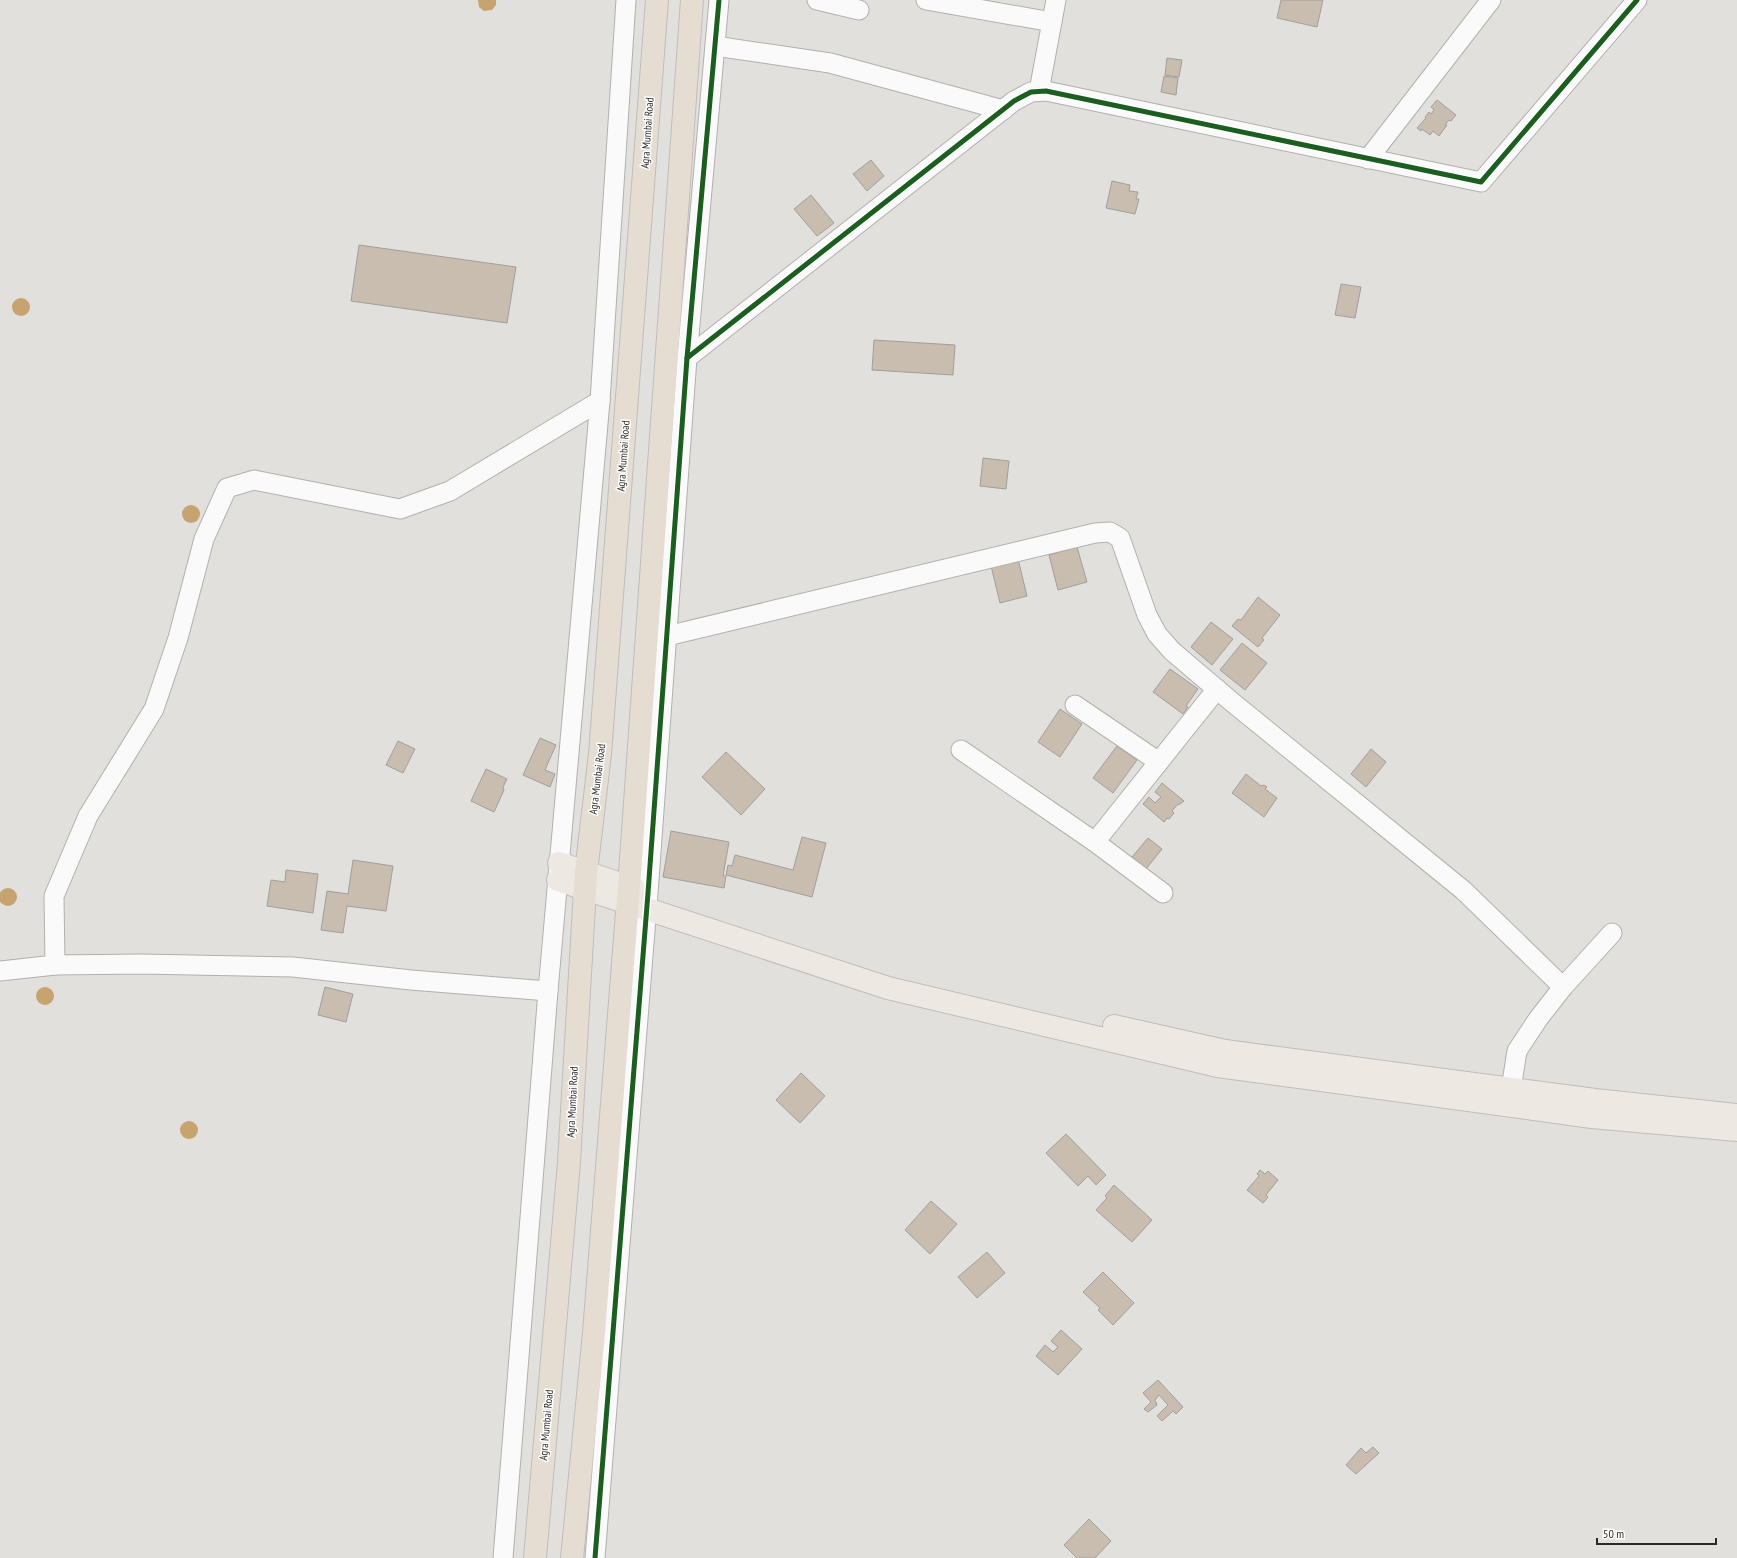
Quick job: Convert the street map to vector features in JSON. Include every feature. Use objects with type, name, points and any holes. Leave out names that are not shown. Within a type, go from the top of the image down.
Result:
[{"type":"highway","name":"Agra Mumbai Road","points":[[535,1558],[569,1162],[585,880],[600,754],[657,0]]},
{"type":"highway","points":[[572,1558],[638,898],[692,0]]},
{"type":"main road","points":[[558,871],[638,898],[888,988],[1218,1066],[1592,1117],[1737,1130]]},
{"type":"main road","points":[[638,898],[894,977],[1225,1051],[1511,1089],[1737,1115]]},
{"type":"street","points":[[503,1558],[558,871],[600,401],[626,0]]},
{"type":"street","points":[[595,1558],[638,898],[667,636],[687,358],[719,0]]},
{"type":"street","points":[[817,0],[859,10]]},
{"type":"street","points":[[926,0],[1052,22]]},
{"type":"street","points":[[1039,91],[1056,0]]},
{"type":"street","points":[[1368,158],[1491,0]]},
{"type":"street","points":[[687,358],[1014,101],[1031,92],[1046,91],[1481,182],[1637,0]]},
{"type":"street","points":[[715,46],[830,62],[1003,110]]},
{"type":"street","points":[[55,965],[54,896],[88,816],[154,709],[178,638],[204,539],[227,488],[254,480],[400,509],[450,491],[600,401]]},
{"type":"street","points":[[667,636],[979,559],[1095,532],[1110,532],[1120,538],[1147,615],[1157,634],[1172,652],[1463,890],[1563,987]]},
{"type":"street","points":[[1095,842],[1217,689]]},
{"type":"street","points":[[1075,705],[1158,762]]},
{"type":"street","points":[[961,750],[1095,842],[1163,894]]},
{"type":"street","points":[[1511,1089],[1517,1051],[1538,1019],[1563,987],[1612,933]]},
{"type":"street","points":[[0,971],[55,965],[141,964],[293,967],[411,980],[548,991]]},
{"type":"shaded area","points":[[478,0],[496,0],[496,5],[492,10],[484,11],[479,7]]},
{"type":"shaded area","points":[[21,298],[27,301],[30,307],[27,313],[21,316],[15,313],[12,307],[15,301]]},
{"type":"shaded area","points":[[191,505],[197,508],[200,514],[197,520],[191,523],[185,520],[182,514],[185,508]]},
{"type":"shaded area","points":[[8,888],[14,891],[17,897],[14,903],[8,906],[2,903],[-1,897],[2,891]]},
{"type":"shaded area","points":[[45,987],[51,990],[54,996],[51,1002],[45,1005],[39,1002],[36,996],[39,990]]},
{"type":"shaded area","points":[[189,1121],[195,1124],[198,1130],[195,1136],[189,1139],[183,1136],[180,1130],[183,1124]]},
{"type":"building","points":[[1281,0],[1323,0],[1317,27],[1277,18]]},
{"type":"building","points":[[1167,58],[1182,60],[1179,77],[1165,75]]},
{"type":"building","points":[[1164,76],[1178,78],[1176,95],[1161,92]]},
{"type":"building","points":[[1437,100],[1456,115],[1451,121],[1449,120],[1439,136],[1433,131],[1430,135],[1422,129],[1421,131],[1417,128],[1429,112],[1431,114],[1434,110],[1431,107]]},
{"type":"building","points":[[871,160],[884,176],[867,191],[853,174]]},
{"type":"building","points":[[1112,181],[1130,185],[1129,191],[1138,192],[1136,199],[1139,199],[1135,214],[1106,208]]},
{"type":"building","points":[[811,195],[834,223],[817,236],[794,209]]},
{"type":"building","points":[[359,245],[516,267],[507,323],[351,301]]},
{"type":"building","points":[[1341,284],[1361,287],[1355,318],[1335,315]]},
{"type":"building","points":[[874,340],[955,345],[953,375],[872,370]]},
{"type":"building","points":[[983,458],[1009,461],[1006,489],[980,486]]},
{"type":"building","points":[[1077,547],[1087,582],[1058,590],[1049,555]]},
{"type":"building","points":[[1018,559],[1027,596],[1000,603],[991,566]]},
{"type":"building","points":[[1258,597],[1280,615],[1262,638],[1264,640],[1258,647],[1232,626],[1238,619],[1241,620]]},
{"type":"building","points":[[1211,622],[1233,639],[1212,665],[1191,647]]},
{"type":"building","points":[[1242,643],[1267,663],[1245,690],[1220,670]]},
{"type":"building","points":[[1170,669],[1198,689],[1186,706],[1188,707],[1183,714],[1153,692]]},
{"type":"building","points":[[1060,709],[1082,724],[1060,757],[1038,742]]},
{"type":"building","points":[[540,738],[556,745],[545,770],[555,774],[550,787],[523,775]]},
{"type":"building","points":[[398,741],[415,749],[403,773],[386,765]]},
{"type":"building","points":[[1117,746],[1137,760],[1113,793],[1093,778]]},
{"type":"building","points":[[1371,749],[1386,762],[1366,787],[1351,774]]},
{"type":"building","points":[[726,752],[765,789],[741,815],[702,777]]},
{"type":"building","points":[[486,769],[507,779],[503,787],[504,790],[494,812],[471,801]]},
{"type":"building","points":[[1246,774],[1261,786],[1264,785],[1267,787],[1265,789],[1277,798],[1264,817],[1232,793]]},
{"type":"building","points":[[1162,783],[1184,801],[1177,805],[1172,811],[1174,813],[1164,822],[1143,804],[1149,797],[1155,803],[1161,797],[1155,792]]},
{"type":"building","points":[[671,831],[729,842],[723,876],[726,876],[724,888],[663,877]]},
{"type":"building","points":[[802,837],[826,843],[812,897],[726,875],[728,865],[732,866],[735,855],[793,870]]},
{"type":"building","points":[[1148,838],[1162,849],[1146,869],[1132,857]]},
{"type":"building","points":[[353,860],[393,866],[386,911],[347,906],[343,933],[321,930],[327,891],[348,894]]},
{"type":"building","points":[[286,870],[318,874],[313,913],[267,906],[271,880],[285,882]]},
{"type":"building","points":[[325,987],[353,994],[346,1022],[318,1015]]},
{"type":"building","points":[[801,1073],[825,1096],[800,1123],[776,1100]]},
{"type":"building","points":[[1066,1134],[1106,1175],[1096,1185],[1088,1176],[1078,1186],[1046,1153]]},
{"type":"building","points":[[1260,1170],[1265,1174],[1268,1171],[1278,1180],[1266,1195],[1268,1197],[1263,1203],[1247,1190],[1259,1176],[1257,1174]]},
{"type":"building","points":[[1114,1185],[1152,1220],[1132,1242],[1096,1210],[1107,1198],[1105,1196]]},
{"type":"building","points":[[931,1201],[957,1224],[930,1254],[905,1230]]},
{"type":"building","points":[[987,1252],[1005,1273],[977,1298],[958,1277]]},
{"type":"building","points":[[1103,1272],[1134,1303],[1113,1325],[1098,1310],[1100,1308],[1083,1292]]},
{"type":"building","points":[[1061,1330],[1082,1349],[1058,1375],[1036,1356],[1045,1345],[1053,1352],[1058,1347],[1051,1341]]},
{"type":"building","points":[[1158,1380],[1183,1407],[1176,1414],[1173,1411],[1162,1421],[1157,1416],[1168,1405],[1159,1395],[1155,1400],[1157,1405],[1148,1412],[1144,1409],[1151,1402],[1143,1393]]},
{"type":"building","points":[[1373,1447],[1379,1453],[1356,1474],[1346,1465],[1361,1448],[1366,1453]]},
{"type":"building","points":[[1089,1519],[1111,1541],[1095,1558],[1077,1558],[1064,1545]]},
{"type":"cycle path","points":[[595,1558],[648,893],[687,358],[719,0]]},
{"type":"cycle path","points":[[687,358],[1014,101],[1031,92],[1046,91],[1481,182],[1637,0]]}]
